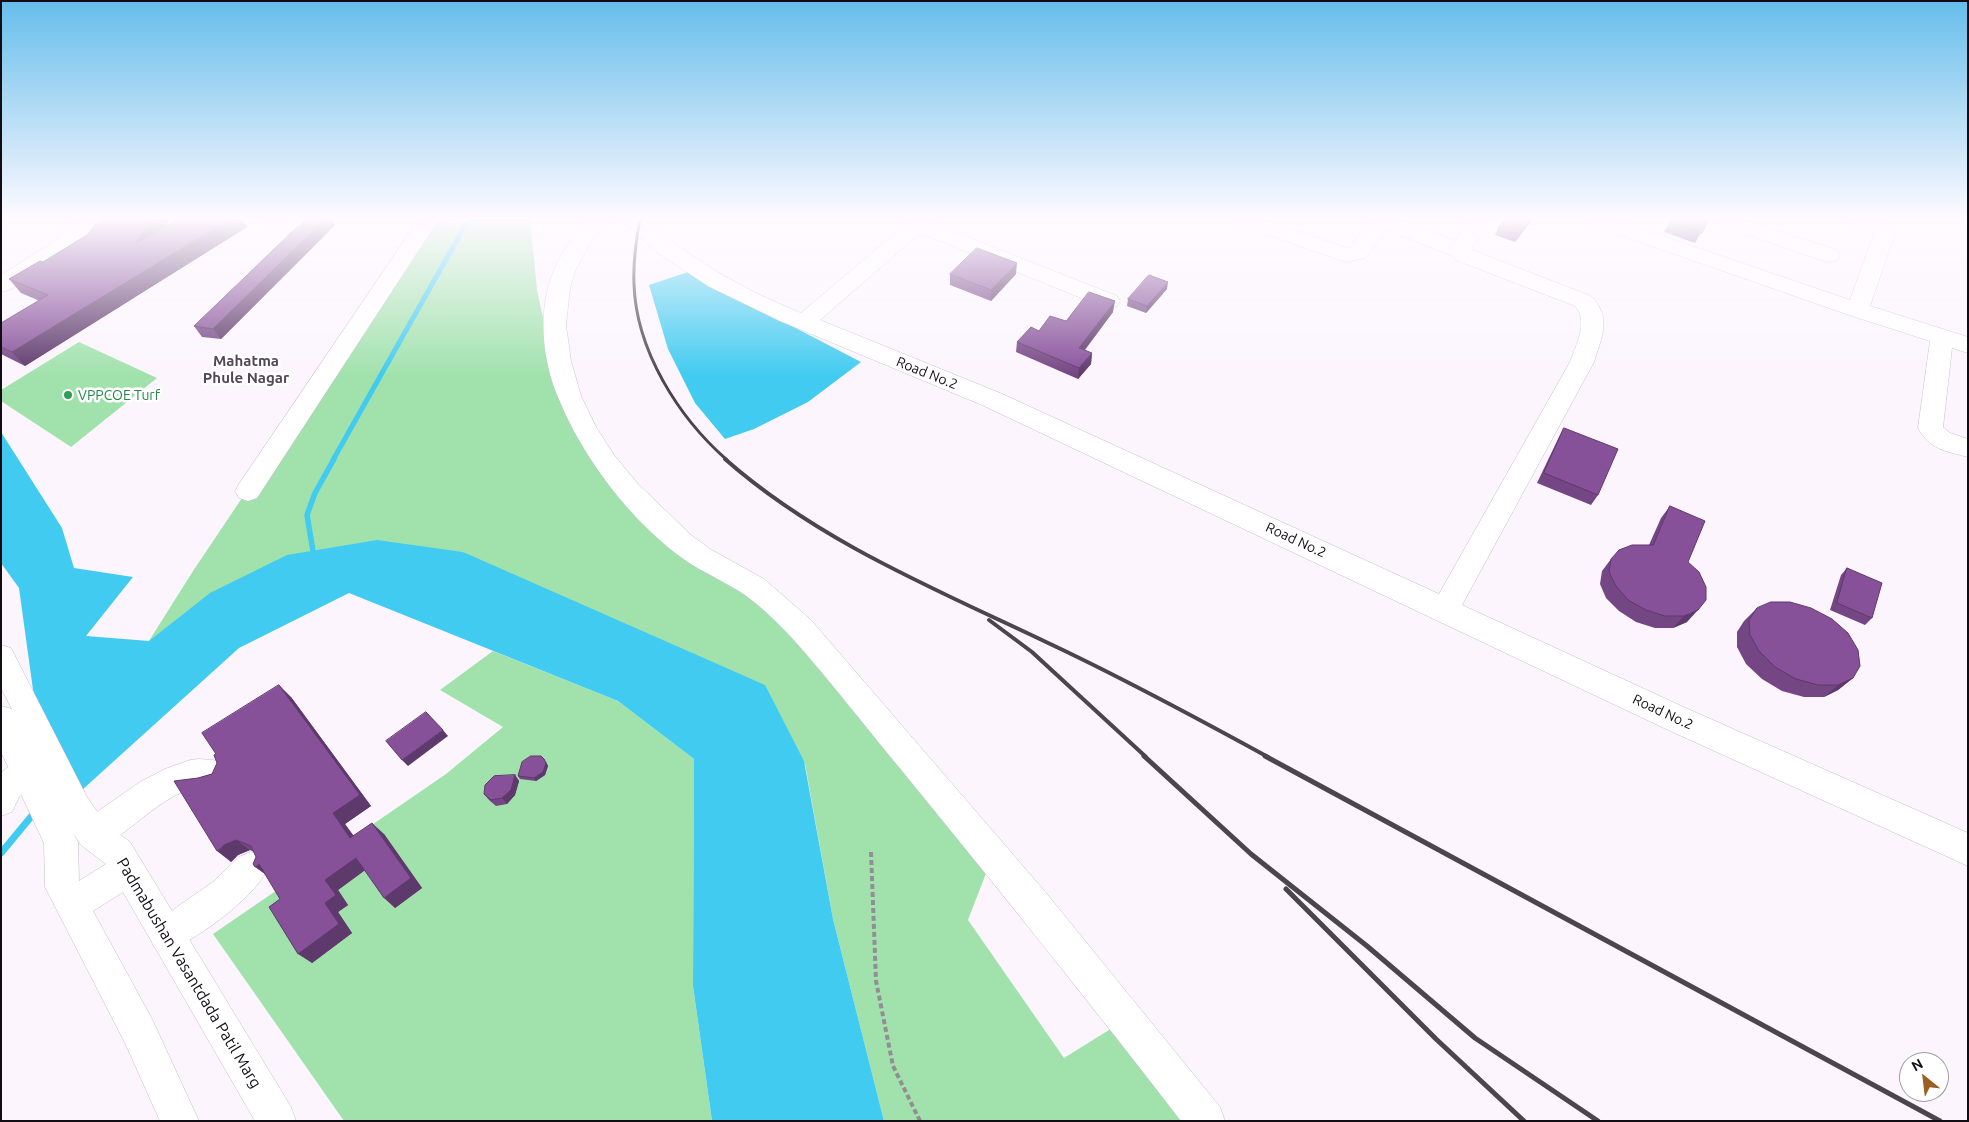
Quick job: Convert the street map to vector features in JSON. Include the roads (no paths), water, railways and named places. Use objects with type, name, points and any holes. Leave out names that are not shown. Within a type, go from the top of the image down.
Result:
[{"type":"main road","points":[[1,285],[22,271]]},
{"type":"main road","points":[[248,491],[394,271]]},
{"type":"main road","points":[[565,271],[559,286],[554,322],[561,376],[580,421],[619,482],[682,543],[764,594],[800,628],[1035,906],[1206,1121]]},
{"type":"main road","name":"Road No.2","points":[[701,271],[716,281],[804,322],[991,399],[1677,719],[1968,850]]},
{"type":"main road","points":[[804,322],[863,271]]},
{"type":"main road","points":[[1040,271],[1109,300]]},
{"type":"main road","points":[[1445,610],[1582,362],[1594,323],[1590,309],[1583,301],[1504,271]]},
{"type":"main road","points":[[1759,271],[1857,310],[1968,345]]},
{"type":"main road","points":[[1857,310],[1871,271]]},
{"type":"main road","points":[[1942,337],[1930,428],[1937,437],[1968,448]]},
{"type":"main road","points":[[1,657],[20,695],[15,727],[39,776],[73,821]]},
{"type":"main road","points":[[180,1121],[139,1032],[62,887],[61,842],[73,821],[143,796],[191,774],[213,774]]},
{"type":"main road","points":[[1,801],[8,787],[39,776]]},
{"type":"main road","name":"Padmabushan Vasantdada Patil Marg","points":[[73,821],[118,853],[277,1121]]},
{"type":"main road","points":[[166,935],[225,894],[251,868]]},
{"type":"main road","points":[[72,905],[128,870]]},
{"type":"water","points":[[688,272],[861,362],[808,402],[754,429],[725,439],[695,403],[668,349],[649,285]]},
{"type":"water","points":[[1,432],[62,528],[74,568],[133,577],[86,636],[149,641],[210,593],[287,555],[377,540],[463,552],[765,685],[804,761],[833,919],[884,1121],[712,1121],[693,986],[694,759],[618,701],[349,593],[239,648],[82,790],[1,713],[34,697],[19,588],[1,563]]},
{"type":"waterway","points":[[333,460],[439,271]]},
{"type":"waterway","points":[[314,557],[307,515],[315,493],[334,459]]},
{"type":"waterway","points":[[1,853],[35,812]]},
{"type":"railway","points":[[634,271],[637,309],[642,333],[651,357],[663,381],[692,424],[727,460]]},
{"type":"railway","points":[[725,459],[799,515],[838,539],[920,582],[1102,669],[1268,757]]},
{"type":"railway","points":[[989,620],[1032,652],[1146,757]]},
{"type":"railway","points":[[1144,756],[1251,854],[1367,946],[1475,1038],[1598,1121]]},
{"type":"railway","points":[[1265,756],[1940,1121]]},
{"type":"railway","points":[[1286,889],[1436,1039],[1524,1121]]},
{"type":"place","name":"VPPCOE Turf","points":[[68,395]]},
{"type":"district","name":"Mahatma Phule Nagar","points":[[246,370]]}]
